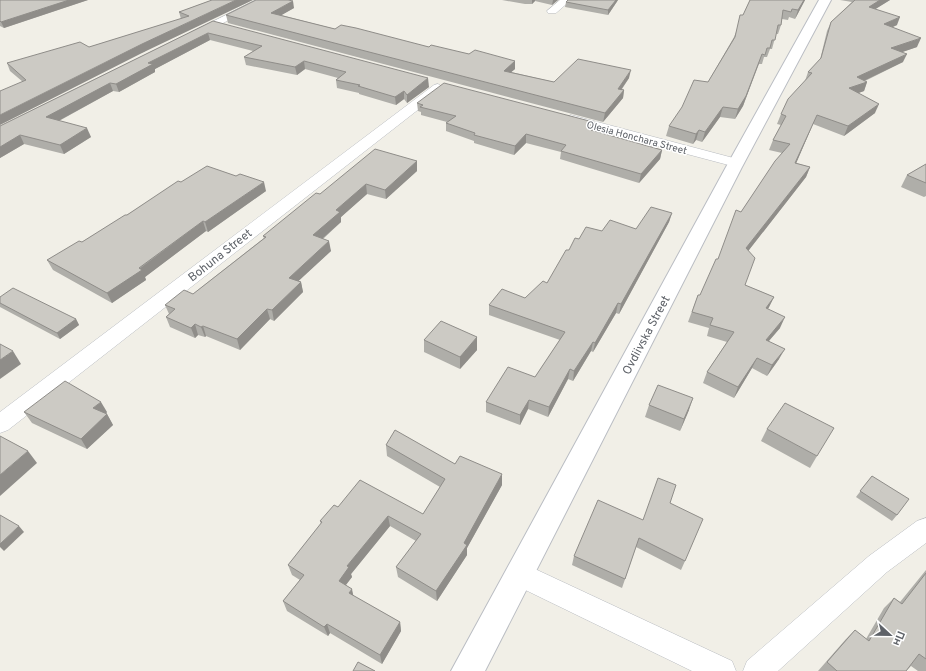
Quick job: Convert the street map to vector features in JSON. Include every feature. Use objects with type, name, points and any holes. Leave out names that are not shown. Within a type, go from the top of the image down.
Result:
[{"type":"main road","name":"Ovdiivska Street","points":[[467,671],[520,574],[736,163],[825,0]]},
{"type":"street","points":[[185,38],[264,0]]},
{"type":"street","points":[[552,11],[566,0]]},
{"type":"street","points":[[214,24],[229,28]]},
{"type":"street","name":"Bohuna Street","points":[[0,424],[438,85]]},
{"type":"street","name":"Olesia Honchara Street","points":[[562,117],[736,163]]},
{"type":"street","points":[[757,671],[878,564],[926,529]]},
{"type":"street","points":[[520,574],[722,671]]},
{"type":"building","points":[[0,0],[69,0],[1,22]]},
{"type":"building","points":[[212,0],[236,0],[142,44],[0,115],[0,91],[26,80],[7,63],[80,42],[89,47],[189,16],[179,12]]},
{"type":"building","points":[[256,0],[293,1],[271,13],[335,29],[341,25],[429,47],[431,45],[469,54],[475,50],[515,61],[504,71],[554,82],[578,59],[631,70],[618,89],[624,90],[605,113],[226,15]]},
{"type":"building","points":[[568,0],[616,0],[608,10],[566,2]]},
{"type":"building","points":[[750,0],[804,0],[798,10],[792,9],[791,12],[783,10],[781,25],[778,25],[775,40],[772,40],[770,48],[767,48],[765,55],[762,54],[746,96],[738,109],[723,107],[705,132],[699,130],[696,134],[669,126],[682,107],[694,80],[708,82],[735,37],[740,15],[743,15]]},
{"type":"building","points":[[855,0],[880,0],[869,7],[900,17],[884,24],[921,38],[891,48],[907,54],[857,77],[867,82],[849,88],[879,104],[848,126],[817,115],[795,163],[810,167],[746,248],[755,258],[745,285],[774,297],[766,308],[785,317],[766,340],[785,349],[772,365],[757,358],[738,387],[707,372],[734,332],[710,325],[713,318],[692,312],[698,295],[700,295],[716,259],[718,259],[736,210],[741,212],[775,161],[790,144],[773,140],[786,116],[781,114],[788,99],[812,73],[808,72],[821,58],[831,22]]},
{"type":"building","points":[[213,21],[428,78],[407,95],[404,91],[395,97],[358,86],[360,85],[336,80],[346,72],[304,61],[295,67],[244,57],[262,46],[208,33],[148,63],[153,64],[116,84],[110,83],[46,117],[87,128],[60,145],[20,135],[0,147],[0,126]]},
{"type":"building","points":[[444,83],[597,123],[591,130],[662,150],[641,174],[561,151],[566,145],[526,134],[515,146],[474,135],[475,133],[446,123],[456,116],[420,107],[423,105],[417,103]]},
{"type":"building","points":[[375,149],[417,161],[385,190],[366,184],[336,210],[340,212],[313,235],[329,241],[289,278],[301,282],[272,310],[267,309],[237,339],[195,324],[191,328],[166,317],[175,309],[165,305],[184,290],[193,294],[266,237],[263,236],[316,193],[320,194]]},
{"type":"building","points":[[926,164],[926,183],[907,175]]},
{"type":"building","points":[[207,166],[236,176],[240,174],[264,182],[205,222],[203,221],[139,268],[142,270],[107,293],[47,260],[79,241],[82,242],[127,215],[178,181],[181,182]]},
{"type":"building","points":[[651,207],[672,213],[621,304],[618,303],[595,343],[593,342],[574,371],[570,369],[549,407],[529,400],[520,415],[486,402],[508,367],[535,377],[565,332],[489,305],[502,289],[525,298],[543,281],[547,283],[566,250],[569,250],[575,238],[579,239],[586,227],[602,231],[610,220],[636,229]]},
{"type":"building","points":[[13,288],[76,319],[57,333],[0,303],[0,297]]},
{"type":"building","points":[[441,321],[477,337],[460,357],[424,340]]},
{"type":"building","points":[[0,344],[13,351],[0,360]]},
{"type":"building","points":[[65,381],[101,402],[93,408],[107,414],[81,439],[24,412]]},
{"type":"building","points":[[658,385],[693,398],[684,419],[649,405]]},
{"type":"building","points":[[785,403],[834,428],[817,456],[767,429]]},
{"type":"building","points":[[395,430],[455,464],[460,456],[502,474],[464,543],[467,545],[436,591],[396,567],[421,534],[388,516],[347,566],[349,567],[339,581],[352,589],[349,593],[400,622],[380,655],[327,624],[324,627],[283,601],[304,575],[288,565],[322,522],[320,521],[334,505],[338,507],[360,480],[423,514],[445,479],[386,445]]},
{"type":"building","points":[[0,436],[28,451],[0,475]]},
{"type":"building","points":[[872,476],[909,499],[897,515],[860,491]]},
{"type":"building","points":[[658,478],[676,485],[670,503],[703,519],[685,561],[639,538],[625,579],[574,556],[598,500],[643,520]]},
{"type":"building","points":[[0,515],[19,526],[0,544]]},
{"type":"building","points":[[926,573],[926,659],[919,654],[906,671],[837,671],[827,662],[855,630],[869,641],[894,598],[902,604]]},
{"type":"building","points":[[358,662],[375,671],[353,671]]}]
